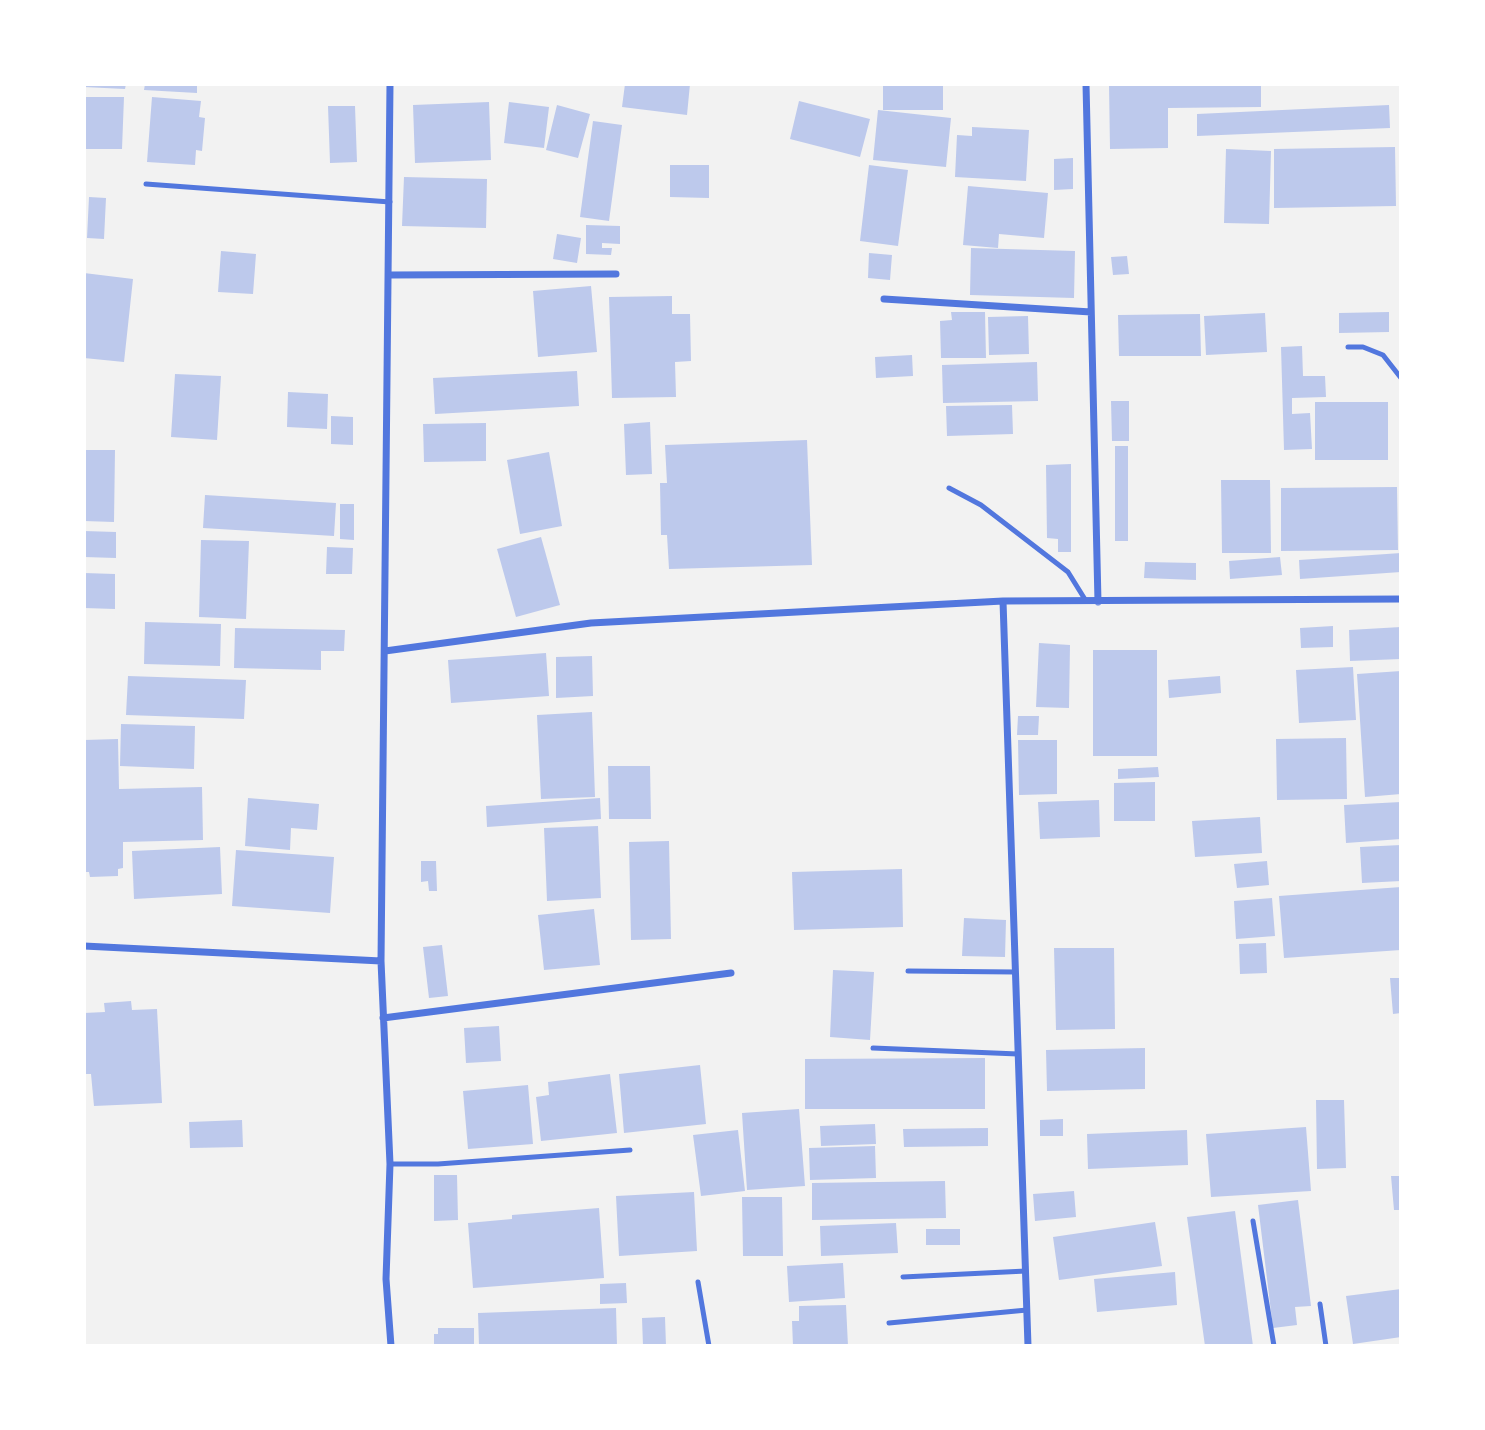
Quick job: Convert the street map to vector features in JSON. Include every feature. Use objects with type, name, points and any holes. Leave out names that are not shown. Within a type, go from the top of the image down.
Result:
[{"type":"street","points":[[390,84],[381,961],[390,1164],[386,1279],[391,1346]]},
{"type":"street","points":[[1086,84],[1098,601]]},
{"type":"street","points":[[390,275],[616,274]]},
{"type":"street","points":[[884,299],[1091,313]]},
{"type":"street","points":[[385,651],[591,623],[1003,601],[1401,599]]},
{"type":"street","points":[[1003,601],[1028,1346]]},
{"type":"street","points":[[84,946],[381,961]]},
{"type":"street","points":[[383,1017],[731,973]]},
{"type":"lane","points":[[146,184],[390,202]]},
{"type":"lane","points":[[1348,347],[1363,347],[1383,355],[1401,378]]},
{"type":"lane","points":[[949,488],[981,505],[1068,572],[1086,601]]},
{"type":"lane","points":[[908,971],[1015,971]]},
{"type":"lane","points":[[873,1048],[1018,1054]]},
{"type":"lane","points":[[390,1164],[438,1164],[630,1150]]},
{"type":"lane","points":[[1253,1221],[1274,1346]]},
{"type":"lane","points":[[903,1277],[1026,1271]]},
{"type":"lane","points":[[698,1282],[709,1346]]},
{"type":"lane","points":[[1320,1304],[1326,1346]]},
{"type":"lane","points":[[889,1323],[1027,1310]]},
{"type":"building","points":[[84,84],[126,84],[125,89],[84,87]]},
{"type":"building","points":[[145,84],[197,84],[197,93],[144,90]]},
{"type":"building","points":[[625,84],[690,84],[687,115],[622,107]]},
{"type":"building","points":[[883,84],[943,84],[943,110],[883,110]]},
{"type":"building","points":[[1109,84],[1261,84],[1261,107],[1168,108],[1168,148],[1110,149]]},
{"type":"building","points":[[84,97],[124,97],[122,149],[84,149]]},
{"type":"building","points":[[152,97],[201,101],[199,117],[205,118],[202,151],[196,150],[195,165],[147,162]]},
{"type":"building","points":[[799,101],[870,119],[860,157],[790,139]]},
{"type":"building","points":[[489,102],[491,160],[415,163],[413,105]]},
{"type":"building","points":[[509,102],[549,107],[544,148],[504,143]]},
{"type":"building","points":[[557,105],[590,114],[578,158],[546,150]]},
{"type":"building","points":[[1389,105],[1390,128],[1197,136],[1197,114]]},
{"type":"building","points":[[328,106],[355,106],[357,162],[330,163]]},
{"type":"building","points":[[878,110],[951,118],[946,167],[873,160]]},
{"type":"building","points":[[593,121],[622,125],[609,221],[580,217]]},
{"type":"building","points":[[972,127],[1029,130],[1026,181],[955,177],[957,135],[972,136]]},
{"type":"building","points":[[1395,147],[1396,206],[1274,208],[1274,149]]},
{"type":"building","points":[[1226,149],[1271,151],[1269,224],[1224,223]]},
{"type":"building","points":[[1073,158],[1073,189],[1054,190],[1054,159]]},
{"type":"building","points":[[670,165],[709,165],[709,198],[670,197]]},
{"type":"building","points":[[869,165],[908,170],[898,246],[860,241]]},
{"type":"building","points":[[404,177],[487,179],[486,228],[402,226]]},
{"type":"building","points":[[968,186],[1048,193],[1044,238],[999,234],[998,248],[963,245]]},
{"type":"building","points":[[89,197],[106,198],[104,239],[87,238]]},
{"type":"building","points":[[586,225],[620,226],[620,244],[602,243],[602,248],[612,248],[611,255],[586,254]]},
{"type":"building","points":[[557,234],[581,238],[577,263],[553,259]]},
{"type":"building","points":[[971,248],[1075,251],[1074,298],[970,295]]},
{"type":"building","points":[[221,251],[256,254],[253,294],[218,292]]},
{"type":"building","points":[[869,253],[892,255],[890,280],[868,278]]},
{"type":"building","points":[[1127,256],[1129,274],[1113,275],[1111,257]]},
{"type":"building","points":[[84,273],[133,279],[124,362],[84,358]]},
{"type":"building","points":[[591,286],[597,352],[538,357],[533,291]]},
{"type":"building","points":[[672,296],[672,314],[690,314],[691,361],[675,362],[676,397],[612,398],[609,297]]},
{"type":"building","points":[[951,312],[985,312],[986,358],[941,358],[940,321],[952,320]]},
{"type":"building","points":[[1389,312],[1389,332],[1339,333],[1339,313]]},
{"type":"building","points":[[1265,313],[1267,352],[1206,355],[1204,316]]},
{"type":"building","points":[[1200,314],[1201,356],[1119,356],[1118,315]]},
{"type":"building","points":[[1028,316],[1029,354],[989,355],[988,317]]},
{"type":"building","points":[[1302,346],[1303,376],[1325,376],[1326,397],[1292,398],[1292,414],[1310,413],[1312,449],[1284,450],[1281,347]]},
{"type":"building","points":[[912,355],[913,376],[876,378],[875,357]]},
{"type":"building","points":[[1037,362],[1038,401],[943,403],[942,365]]},
{"type":"building","points":[[577,371],[579,406],[435,414],[433,378]]},
{"type":"building","points":[[175,374],[221,376],[217,440],[171,437]]},
{"type":"building","points":[[288,392],[328,394],[327,429],[287,427]]},
{"type":"building","points":[[1111,401],[1129,401],[1129,441],[1112,441]]},
{"type":"building","points":[[1315,402],[1388,402],[1388,460],[1315,460]]},
{"type":"building","points":[[1012,405],[1013,434],[947,436],[946,406]]},
{"type":"building","points":[[331,416],[353,417],[353,445],[331,444]]},
{"type":"building","points":[[650,422],[652,474],[626,475],[624,424]]},
{"type":"building","points":[[486,423],[486,461],[424,462],[423,424]]},
{"type":"building","points":[[807,440],[812,565],[669,569],[667,535],[661,535],[660,483],[667,483],[665,445]]},
{"type":"building","points":[[1115,446],[1128,446],[1128,541],[1115,541]]},
{"type":"building","points":[[84,450],[115,450],[114,522],[84,521]]},
{"type":"building","points":[[549,452],[562,526],[520,534],[507,460]]},
{"type":"building","points":[[1071,464],[1071,552],[1058,552],[1058,539],[1047,538],[1046,465]]},
{"type":"building","points":[[1221,480],[1270,480],[1271,553],[1222,553]]},
{"type":"building","points":[[1397,487],[1398,550],[1281,551],[1281,488]]},
{"type":"building","points":[[205,495],[336,503],[334,536],[203,528]]},
{"type":"building","points":[[340,504],[354,504],[354,540],[340,539]]},
{"type":"building","points":[[84,531],[116,532],[116,558],[84,557]]},
{"type":"building","points":[[541,537],[560,605],[516,617],[497,549]]},
{"type":"building","points":[[201,540],[249,541],[246,619],[199,617]]},
{"type":"building","points":[[327,547],[353,548],[352,574],[326,574]]},
{"type":"building","points":[[1401,553],[1401,572],[1300,579],[1299,560]]},
{"type":"building","points":[[1280,557],[1282,575],[1230,579],[1229,561]]},
{"type":"building","points":[[1145,562],[1196,563],[1196,580],[1144,578]]},
{"type":"building","points":[[84,573],[115,574],[115,609],[84,608]]},
{"type":"building","points":[[145,622],[221,624],[220,666],[144,664]]},
{"type":"building","points":[[1333,626],[1333,647],[1301,648],[1300,628]]},
{"type":"building","points":[[1401,627],[1401,659],[1350,661],[1349,630]]},
{"type":"building","points":[[235,628],[345,630],[344,651],[321,651],[321,670],[234,668]]},
{"type":"building","points":[[1039,643],[1070,645],[1069,708],[1036,707]]},
{"type":"building","points":[[1093,650],[1157,650],[1157,756],[1093,756]]},
{"type":"building","points":[[546,653],[549,696],[451,703],[448,660]]},
{"type":"building","points":[[592,656],[593,696],[556,698],[556,657]]},
{"type":"building","points":[[1353,667],[1356,720],[1299,723],[1296,670]]},
{"type":"building","points":[[1401,671],[1401,794],[1365,797],[1357,674]]},
{"type":"building","points":[[128,676],[246,680],[244,719],[126,715]]},
{"type":"building","points":[[1220,676],[1221,693],[1169,698],[1168,680]]},
{"type":"building","points":[[592,712],[595,797],[541,799],[537,715]]},
{"type":"building","points":[[1018,716],[1039,716],[1038,735],[1017,735]]},
{"type":"building","points":[[121,724],[195,726],[194,769],[120,766]]},
{"type":"building","points":[[1346,738],[1347,799],[1277,800],[1276,739]]},
{"type":"building","points":[[118,739],[119,789],[202,787],[203,840],[123,842],[123,868],[118,869],[118,876],[90,877],[89,872],[84,872],[84,740]]},
{"type":"building","points":[[1018,740],[1057,740],[1057,794],[1019,795]]},
{"type":"building","points":[[608,766],[650,766],[651,819],[609,819]]},
{"type":"building","points":[[1158,767],[1159,777],[1118,779],[1118,769]]},
{"type":"building","points":[[1155,782],[1155,821],[1114,821],[1114,783]]},
{"type":"building","points":[[248,798],[319,804],[317,830],[291,828],[290,850],[245,846]]},
{"type":"building","points":[[600,798],[601,819],[487,827],[486,806]]},
{"type":"building","points":[[1099,800],[1100,837],[1040,839],[1038,802]]},
{"type":"building","points":[[1401,802],[1401,839],[1346,843],[1344,805]]},
{"type":"building","points":[[1260,817],[1262,853],[1195,857],[1192,821]]},
{"type":"building","points":[[598,826],[601,898],[547,901],[544,828]]},
{"type":"building","points":[[669,841],[671,939],[631,940],[629,842]]},
{"type":"building","points":[[1401,845],[1401,881],[1362,883],[1360,847]]},
{"type":"building","points":[[220,847],[222,894],[134,899],[132,851]]},
{"type":"building","points":[[236,850],[334,857],[330,913],[232,906]]},
{"type":"building","points":[[421,861],[436,861],[437,891],[429,891],[428,881],[421,882]]},
{"type":"building","points":[[1267,861],[1269,885],[1237,888],[1234,864]]},
{"type":"building","points":[[902,869],[903,927],[794,930],[792,872]]},
{"type":"building","points":[[1401,887],[1401,950],[1284,958],[1279,896]]},
{"type":"building","points":[[1272,898],[1275,936],[1236,939],[1234,901]]},
{"type":"building","points":[[594,909],[600,965],[544,970],[538,915]]},
{"type":"building","points":[[964,918],[1006,920],[1005,957],[962,956]]},
{"type":"building","points":[[1266,943],[1267,973],[1240,974],[1239,944]]},
{"type":"building","points":[[442,945],[448,996],[429,998],[423,947]]},
{"type":"building","points":[[1054,948],[1114,948],[1115,1029],[1056,1030]]},
{"type":"building","points":[[833,970],[874,972],[870,1040],[830,1037]]},
{"type":"building","points":[[1390,978],[1401,978],[1401,1013],[1393,1014]]},
{"type":"building","points":[[131,1001],[132,1010],[157,1009],[162,1103],[94,1106],[91,1074],[84,1074],[84,1013],[105,1012],[104,1003]]},
{"type":"building","points":[[499,1026],[501,1061],[466,1063],[464,1028]]},
{"type":"building","points":[[1145,1048],[1145,1089],[1047,1091],[1046,1050]]},
{"type":"building","points":[[985,1058],[985,1109],[805,1109],[805,1059]]},
{"type":"building","points":[[700,1065],[706,1124],[624,1133],[619,1074]]},
{"type":"building","points":[[610,1074],[617,1133],[541,1141],[536,1097],[549,1095],[548,1082]]},
{"type":"building","points":[[528,1085],[533,1144],[468,1149],[463,1091]]},
{"type":"building","points":[[1316,1100],[1344,1100],[1346,1168],[1317,1169]]},
{"type":"building","points":[[799,1109],[805,1186],[747,1190],[742,1113]]},
{"type":"building","points":[[1063,1119],[1063,1136],[1040,1136],[1040,1120]]},
{"type":"building","points":[[242,1120],[243,1147],[190,1148],[189,1122]]},
{"type":"building","points":[[875,1124],[876,1144],[821,1146],[820,1126]]},
{"type":"building","points":[[1306,1127],[1311,1191],[1211,1197],[1206,1134]]},
{"type":"building","points":[[988,1128],[988,1146],[904,1147],[903,1129]]},
{"type":"building","points":[[738,1130],[745,1191],[701,1196],[693,1135]]},
{"type":"building","points":[[1187,1130],[1188,1165],[1088,1169],[1087,1134]]},
{"type":"building","points":[[875,1146],[876,1178],[810,1180],[809,1148]]},
{"type":"building","points":[[434,1175],[457,1175],[458,1220],[434,1221]]},
{"type":"building","points":[[1391,1176],[1401,1176],[1401,1210],[1394,1210]]},
{"type":"building","points":[[945,1181],[946,1218],[812,1220],[812,1183]]},
{"type":"building","points":[[1074,1191],[1076,1217],[1035,1221],[1033,1194]]},
{"type":"building","points":[[694,1192],[697,1251],[619,1256],[616,1196]]},
{"type":"building","points":[[742,1197],[782,1197],[783,1256],[743,1256]]},
{"type":"building","points":[[1298,1200],[1311,1306],[1295,1307],[1297,1325],[1273,1328],[1258,1205]]},
{"type":"building","points":[[599,1208],[604,1278],[473,1288],[468,1223],[512,1219],[512,1215]]},
{"type":"building","points":[[1235,1211],[1253,1346],[1205,1346],[1187,1217]]},
{"type":"building","points":[[1155,1222],[1162,1266],[1059,1280],[1053,1237]]},
{"type":"building","points":[[896,1223],[898,1253],[821,1256],[820,1226]]},
{"type":"building","points":[[926,1229],[960,1229],[960,1245],[926,1245]]},
{"type":"building","points":[[843,1263],[845,1298],[789,1302],[787,1266]]},
{"type":"building","points":[[1175,1272],[1177,1305],[1097,1312],[1094,1279]]},
{"type":"building","points":[[626,1283],[627,1303],[600,1304],[600,1284]]},
{"type":"building","points":[[1401,1289],[1401,1337],[1353,1344],[1346,1296]]},
{"type":"building","points":[[846,1305],[848,1346],[793,1346],[792,1321],[799,1321],[799,1306]]},
{"type":"building","points":[[616,1308],[617,1346],[479,1346],[478,1313]]},
{"type":"building","points":[[665,1317],[666,1346],[643,1346],[642,1318]]},
{"type":"building","points":[[438,1328],[474,1328],[474,1346],[434,1346],[434,1334],[438,1334]]}]
